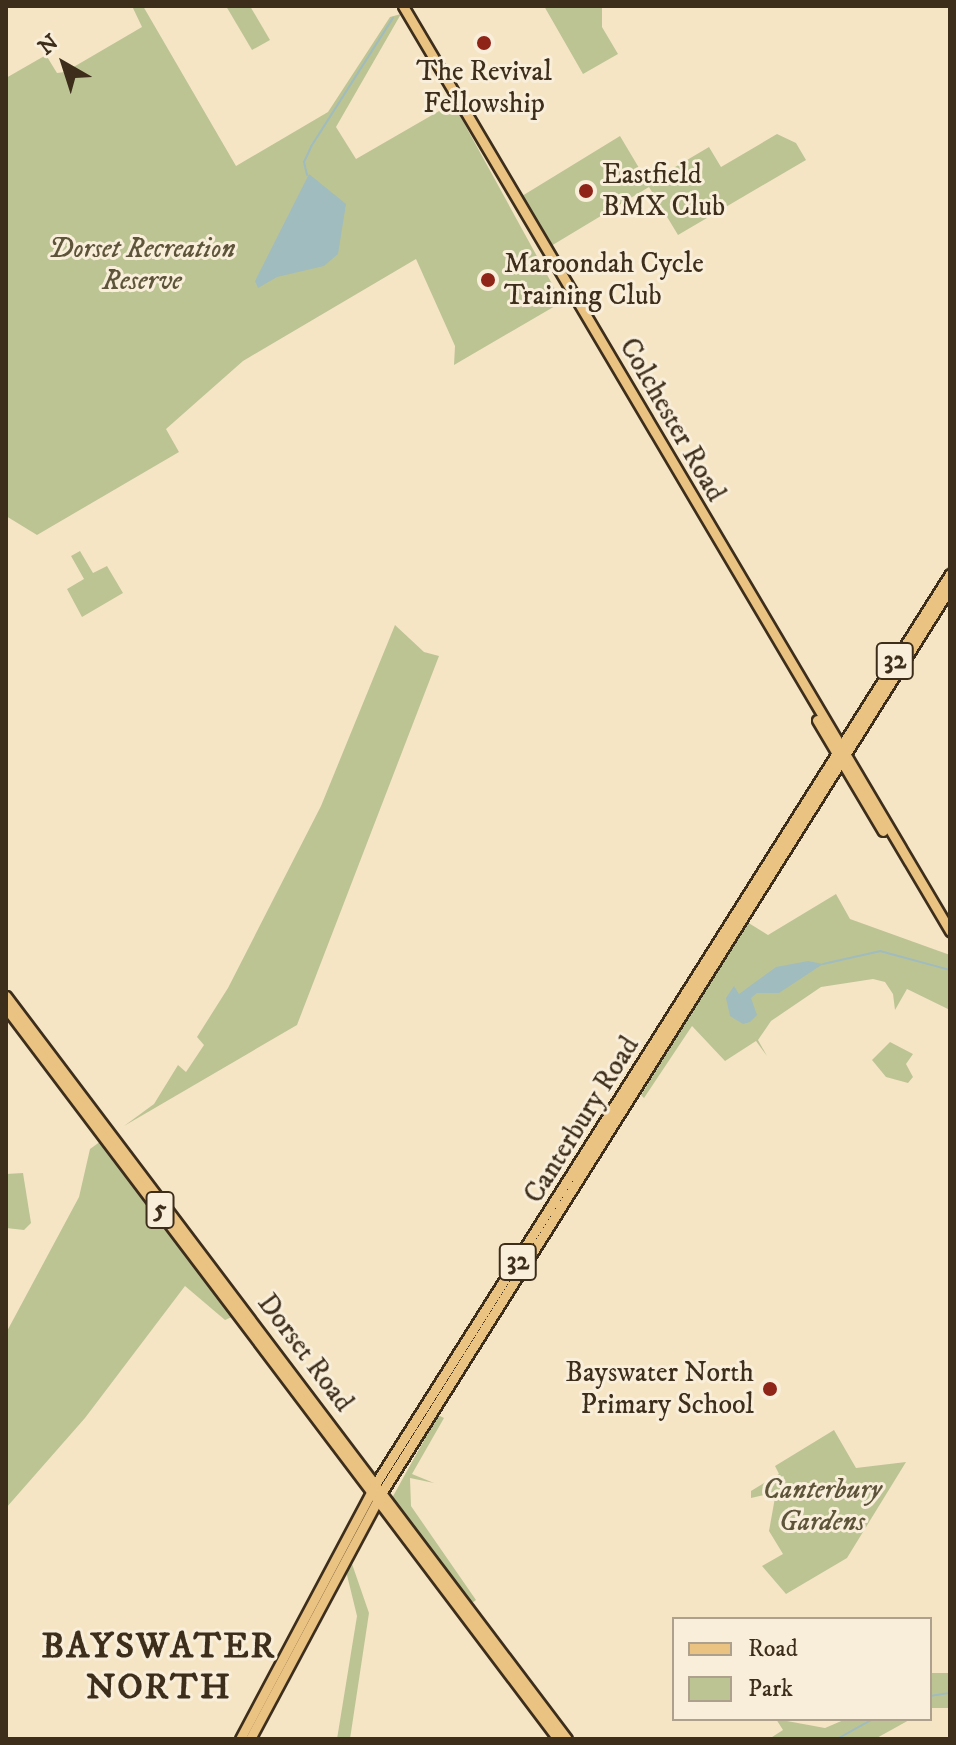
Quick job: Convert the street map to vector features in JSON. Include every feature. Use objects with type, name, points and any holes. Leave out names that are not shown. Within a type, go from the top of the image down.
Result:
[{"type":"main road","name":"Colchester Road","points":[[403,6],[828,728],[853,782],[950,938]]},
{"type":"main road","name":"Canterbury Road","points":[[840,756],[852,730],[950,574]]},
{"type":"main road","name":"Canterbury Road","points":[[377,1491],[411,1446],[460,1362],[824,781],[950,588]]},
{"type":"main road","name":"Colchester Road","points":[[805,691],[826,739],[840,756],[950,931]]},
{"type":"main road","points":[[828,728],[840,734],[852,730]]},
{"type":"main road","points":[[826,739],[824,781],[837,779],[853,782]]},
{"type":"main road","name":"Dorset Road","points":[[6,996],[238,1307],[360,1477],[391,1502],[567,1739]]},
{"type":"main road","name":"Dorset Road","points":[[6,1008],[363,1466],[394,1522],[558,1739]]},
{"type":"main road","name":"Canterbury Road","points":[[240,1739],[292,1649],[377,1491],[387,1466],[460,1362]]},
{"type":"main road","points":[[391,1502],[411,1446]]},
{"type":"main road","points":[[363,1466],[387,1466]]},
{"type":"main road","points":[[360,1477],[363,1491],[360,1522],[378,1515],[394,1522]]},
{"type":"main road","name":"Canterbury Road","points":[[250,1739],[292,1649]]},
{"type":"green space","name":"Dorset Recreation Reserve","points":[[132,6],[143,6],[236,166],[328,112],[390,17],[401,14],[336,127],[356,159],[453,103],[562,302],[454,365],[455,346],[416,259],[243,361],[166,429],[179,452],[37,535],[6,516],[6,78],[46,55],[57,73],[65,72],[142,27]]},
{"type":"green space","points":[[226,6],[250,6],[270,40],[252,50]]},
{"type":"green space","points":[[544,6],[602,6],[602,27],[618,54],[583,74]]},
{"type":"green space","points":[[777,134],[796,143],[806,160],[678,235],[649,187],[551,246],[522,196],[620,136],[648,183],[709,147],[721,167]]},
{"type":"green space","points":[[80,551],[93,573],[107,566],[123,593],[82,617],[67,589],[84,579],[71,556]]},
{"type":"green space","points":[[395,625],[424,652],[439,656],[297,1025],[124,1126],[154,1104],[178,1065],[186,1072],[204,1045],[197,1037],[228,988],[321,806]]},
{"type":"green space","points":[[836,894],[850,919],[950,955],[950,1010],[907,989],[895,1010],[893,994],[885,982],[873,979],[821,987],[771,1021],[758,1040],[767,1056],[756,1041],[725,1061],[692,1026],[644,1098],[641,1095],[747,922],[768,935]]},
{"type":"green space","points":[[890,1042],[913,1054],[906,1064],[913,1077],[908,1083],[886,1077],[872,1060]]},
{"type":"green space","points":[[101,1141],[234,1316],[225,1320],[185,1286],[85,1418],[6,1508],[6,1333],[79,1197],[90,1149]]},
{"type":"green space","points":[[23,1173],[31,1223],[24,1230],[6,1228],[6,1174]]},
{"type":"green space","points":[[438,1415],[444,1418],[412,1474],[434,1483],[410,1478],[411,1506],[476,1600],[472,1603],[392,1498]]},
{"type":"green space","name":"Canterbury Gardens","points":[[834,1430],[856,1468],[906,1462],[847,1558],[786,1594],[762,1566],[783,1554],[769,1531],[776,1492],[751,1498],[751,1491],[779,1474],[775,1466]]},
{"type":"green space","points":[[351,1561],[369,1613],[350,1739],[337,1739],[357,1616],[346,1571]]},
{"type":"green space","points":[[932,1673],[950,1673],[950,1708],[932,1708]]},
{"type":"green space","points":[[777,1721],[825,1728],[841,1721],[907,1721],[875,1739],[769,1739],[783,1730]]},
{"type":"water","points":[[309,174],[346,204],[338,254],[324,266],[277,277],[258,288],[255,281]]},
{"type":"water","points":[[808,961],[823,964],[779,993],[757,993],[751,998],[757,1015],[750,1022],[743,1024],[730,1016],[726,998],[734,986],[739,994],[776,967]]},
{"type":"waterway","points":[[307,175],[304,162],[312,145],[393,18]]},
{"type":"waterway","points":[[823,964],[880,951],[950,970]]},
{"type":"waterway","points":[[932,1696],[950,1693]]},
{"type":"waterway","points":[[837,1739],[869,1721]]},
{"type":"place","name":"The Revival Fellowship","points":[[484,43]]},
{"type":"place","name":"Eastfield BMX Club","points":[[586,191]]},
{"type":"place","name":"Maroondah Cycle Training Club","points":[[488,280]]},
{"type":"place","name":"Bayswater North Primary School","points":[[770,1389]]},
{"type":"district","name":"BAYSWATER NORTH","points":[[159,1666]]}]
